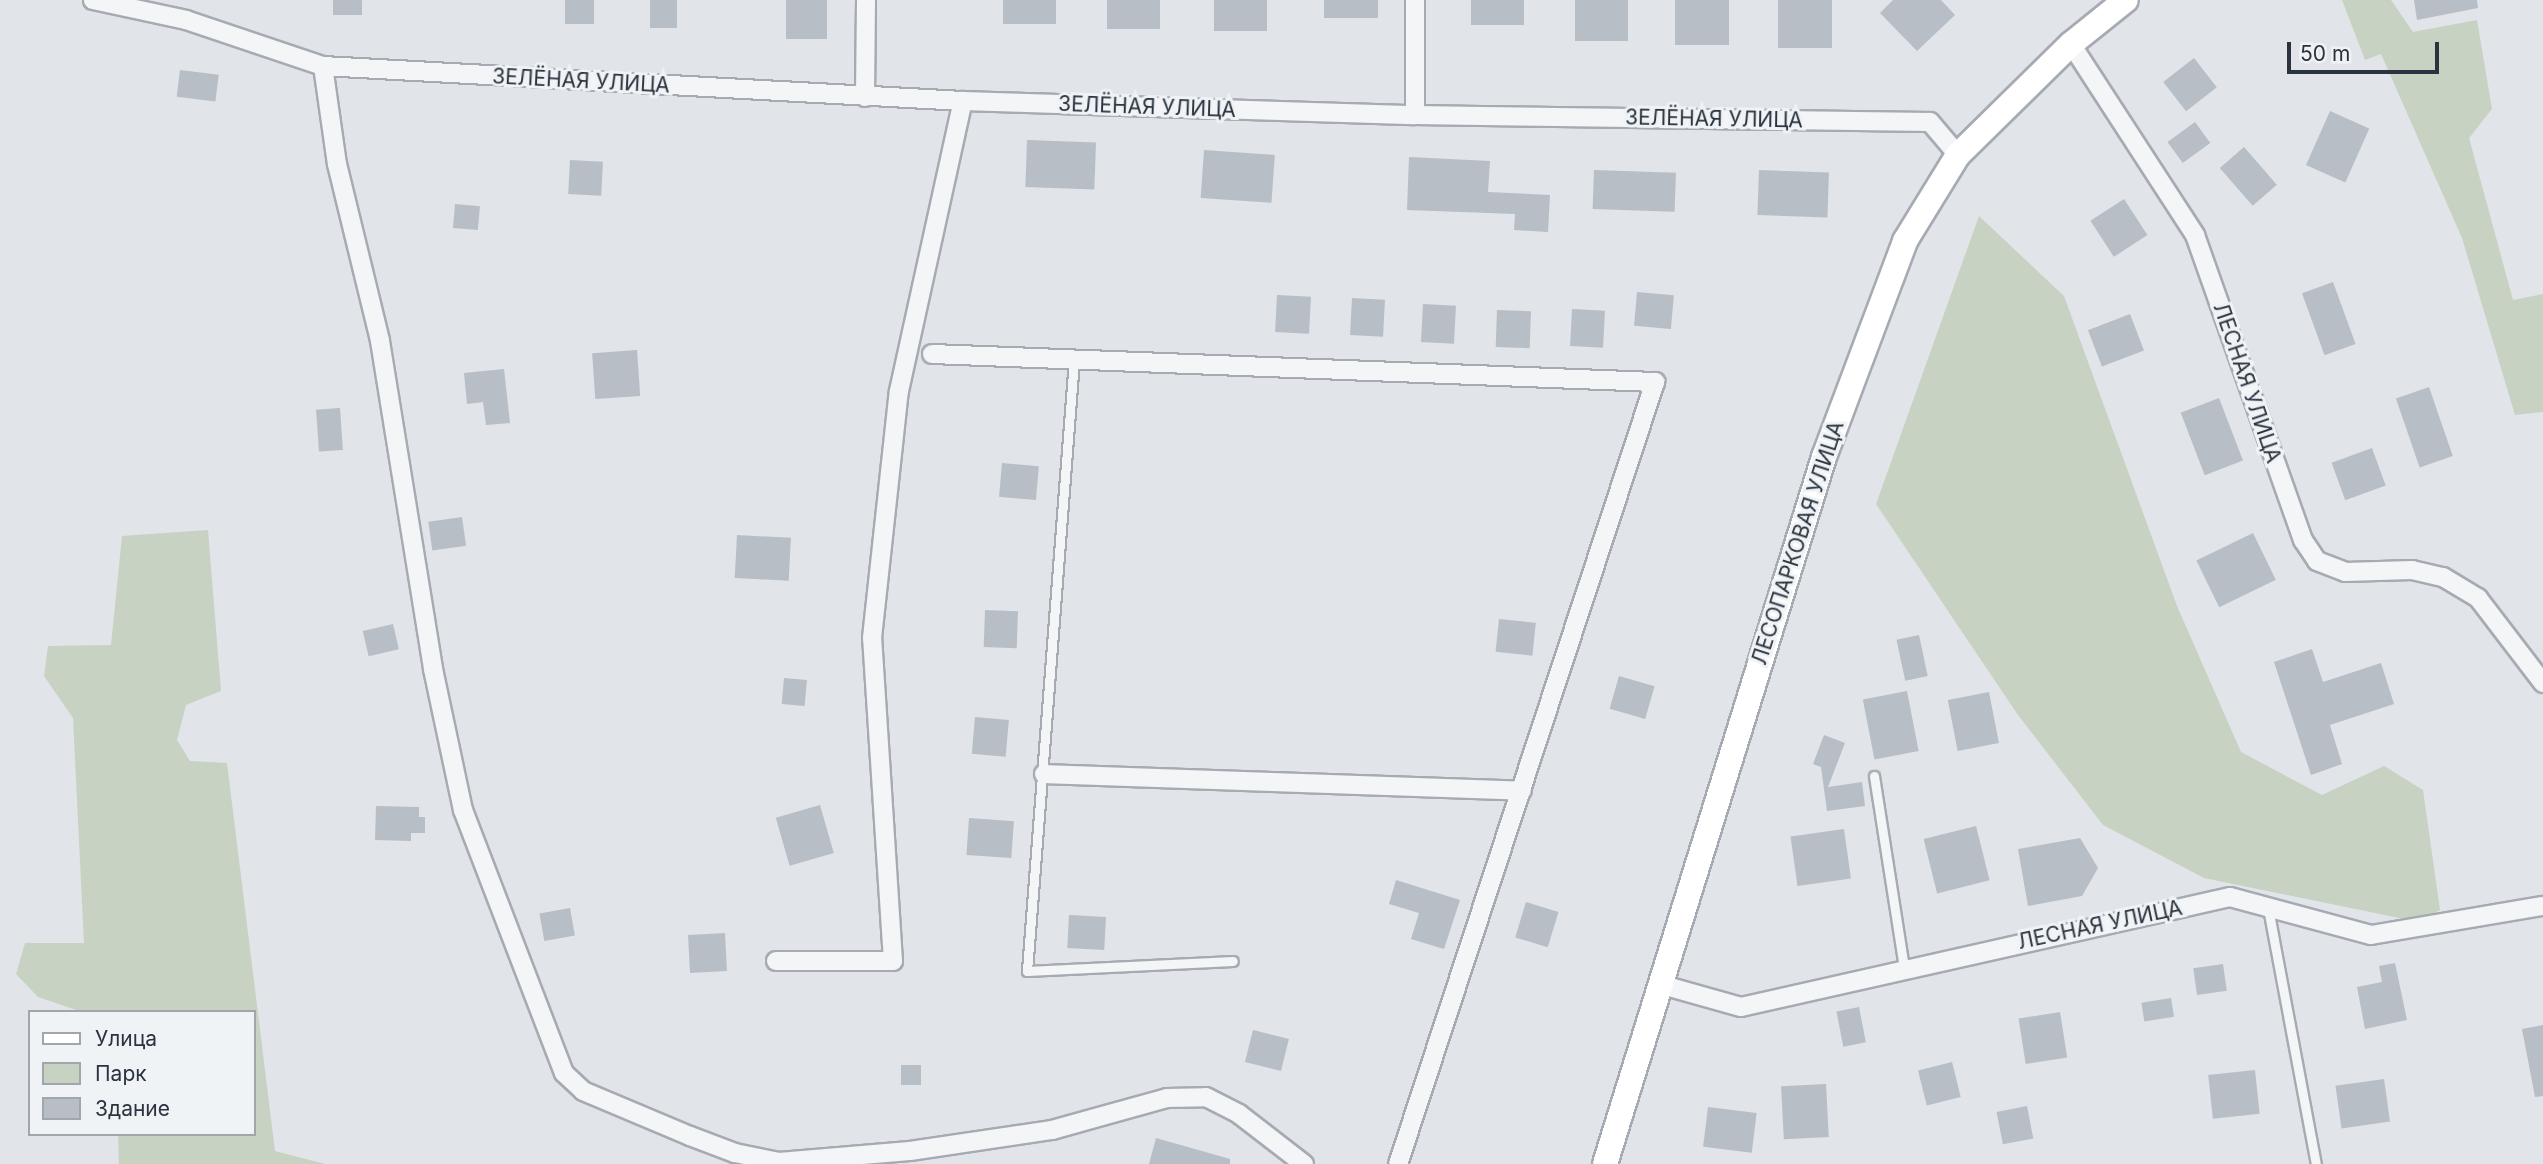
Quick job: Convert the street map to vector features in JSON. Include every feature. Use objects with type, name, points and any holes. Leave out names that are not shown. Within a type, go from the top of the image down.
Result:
[{"type":"street","name":"ЗЕЛЁНАЯ УЛИЦА","points":[[93,0],[186,20],[323,66],[963,101],[1415,115],[1930,122],[1958,155]]},
{"type":"street","points":[[865,97],[866,0]]},
{"type":"street","points":[[1415,0],[1415,115]]},
{"type":"street","name":"ЛЕСОПАРКОВАЯ УЛИЦА","points":[[1605,1164],[1824,457],[1868,332],[1905,241],[1958,155],[2071,44],[2126,0]]},
{"type":"street","name":"ЛЕСНАЯ УЛИЦА","points":[[2071,44],[2195,235],[2303,540],[2317,561],[2345,572],[2412,570],[2444,578],[2478,598],[2543,683]]},
{"type":"street","points":[[323,66],[337,164],[380,341],[433,669],[463,810],[564,1073],[583,1091],[736,1153],[779,1162],[911,1158],[1052,1130],[1167,1098],[1206,1097],[1239,1114],[1304,1164]]},
{"type":"street","points":[[776,961],[892,961],[872,638],[899,391],[963,101]]},
{"type":"street","points":[[932,354],[1656,382],[1398,1164]]},
{"type":"street","points":[[1044,774],[1522,791]]},
{"type":"street","name":"ЛЕСНАЯ УЛИЦА","points":[[1659,984],[1741,1007],[1904,968],[2230,897],[2371,935],[2543,906]]},
{"type":"lane","points":[[1073,360],[1044,774],[1027,971],[1233,961]]},
{"type":"lane","points":[[1874,776],[1904,968]]},
{"type":"lane","points":[[2268,908],[2316,1164]]},
{"type":"green space","points":[[2342,0],[2391,0],[2413,32],[2477,20],[2492,109],[2469,138],[2513,300],[2543,294],[2543,412],[2515,415],[2462,238],[2381,54],[2365,60]]},
{"type":"green space","points":[[1979,216],[2064,296],[2177,606],[2241,752],[2322,795],[2384,766],[2423,790],[2440,910],[2419,922],[2204,878],[2103,825],[2018,715],[1876,504]]},
{"type":"green space","points":[[208,530],[221,691],[186,705],[177,740],[190,761],[227,763],[275,1151],[325,1164],[119,1164],[118,1136],[256,1136],[256,1010],[76,1010],[38,997],[16,974],[25,943],[84,943],[73,718],[44,676],[48,646],[111,645],[122,536]]},
{"type":"building","points":[[333,0],[362,0],[362,15],[333,15]]},
{"type":"building","points":[[565,0],[594,0],[594,24],[565,24]]},
{"type":"building","points":[[650,0],[677,0],[677,28],[650,28]]},
{"type":"building","points":[[786,0],[827,0],[827,39],[786,39]]},
{"type":"building","points":[[1003,0],[1056,0],[1056,24],[1003,24]]},
{"type":"building","points":[[1107,0],[1160,0],[1160,29],[1107,29]]},
{"type":"building","points":[[1214,0],[1267,0],[1267,31],[1214,31]]},
{"type":"building","points":[[1324,0],[1378,0],[1378,18],[1324,18]]},
{"type":"building","points":[[1471,0],[1524,0],[1524,25],[1471,25]]},
{"type":"building","points":[[1575,0],[1628,0],[1628,41],[1575,41]]},
{"type":"building","points":[[1675,0],[1729,0],[1729,45],[1675,45]]},
{"type":"building","points":[[1778,0],[1832,0],[1832,48],[1778,48]]},
{"type":"building","points":[[1893,0],[1941,0],[1955,15],[1917,51],[1880,13]]},
{"type":"building","points":[[2414,0],[2477,0],[2478,8],[2417,20]]},
{"type":"building","points":[[2194,58],[2217,87],[2186,111],[2163,82]]},
{"type":"building","points":[[180,70],[219,75],[215,102],[177,97]]},
{"type":"building","points":[[2330,111],[2369,128],[2345,182],[2306,165]]},
{"type":"building","points":[[2195,122],[2210,143],[2183,163],[2167,142]]},
{"type":"building","points":[[1027,140],[1096,142],[1094,189],[1025,187]]},
{"type":"building","points":[[2244,147],[2277,185],[2253,206],[2220,168]]},
{"type":"building","points":[[1204,150],[1275,155],[1271,203],[1201,198]]},
{"type":"building","points":[[1409,157],[1490,161],[1488,192],[1550,195],[1548,232],[1514,230],[1515,214],[1407,210]]},
{"type":"building","points":[[570,160],[603,162],[601,196],[568,194]]},
{"type":"building","points":[[1594,170],[1676,173],[1675,212],[1593,209]]},
{"type":"building","points":[[1759,170],[1829,172],[1827,217],[1757,215]]},
{"type":"building","points":[[2124,199],[2147,235],[2114,257],[2090,221]]},
{"type":"building","points":[[455,204],[480,206],[478,230],[453,228]]},
{"type":"building","points":[[2333,282],[2356,344],[2325,355],[2302,293]]},
{"type":"building","points":[[1637,292],[1674,295],[1671,329],[1634,326]]},
{"type":"building","points":[[1277,295],[1311,297],[1309,334],[1275,332]]},
{"type":"building","points":[[1352,298],[1385,300],[1383,337],[1350,335]]},
{"type":"building","points":[[1423,304],[1456,306],[1454,344],[1421,342]]},
{"type":"building","points":[[1572,309],[1605,311],[1603,348],[1570,346]]},
{"type":"building","points":[[1497,310],[1531,311],[1530,348],[1496,347]]},
{"type":"building","points":[[2130,314],[2144,350],[2102,367],[2088,330]]},
{"type":"building","points":[[637,350],[640,396],[595,399],[592,353]]},
{"type":"building","points":[[504,369],[510,423],[486,425],[483,402],[467,404],[464,373]]},
{"type":"building","points":[[2429,387],[2453,456],[2420,467],[2396,398]]},
{"type":"building","points":[[2219,398],[2243,461],[2205,475],[2181,413]]},
{"type":"building","points":[[340,408],[343,450],[319,452],[316,410]]},
{"type":"building","points":[[2372,448],[2386,486],[2345,500],[2332,463]]},
{"type":"building","points":[[1002,463],[1039,466],[1036,500],[999,497]]},
{"type":"building","points":[[462,517],[466,546],[432,550],[428,522]]},
{"type":"building","points":[[2253,533],[2276,580],[2219,607],[2196,561]]},
{"type":"building","points":[[737,535],[791,538],[789,581],[735,578]]},
{"type":"building","points":[[985,610],[1018,611],[1017,648],[984,647]]},
{"type":"building","points":[[1499,619],[1536,623],[1532,656],[1496,652]]},
{"type":"building","points":[[393,624],[399,649],[369,656],[363,631]]},
{"type":"building","points":[[1919,635],[1928,676],[1905,681],[1897,640]]},
{"type":"building","points":[[2312,649],[2323,682],[2381,663],[2394,704],[2330,725],[2342,764],[2311,775],[2274,662]]},
{"type":"building","points":[[1619,676],[1655,686],[1645,719],[1610,709]]},
{"type":"building","points":[[784,678],[807,680],[805,706],[782,704]]},
{"type":"building","points":[[1907,691],[1919,751],[1874,759],[1863,700]]},
{"type":"building","points":[[1989,692],[1999,743],[1958,751],[1948,700]]},
{"type":"building","points":[[975,717],[1009,720],[1006,757],[972,754]]},
{"type":"building","points":[[1824,735],[1845,743],[1828,787],[1862,782],[1865,806],[1827,811],[1821,767],[1813,764]]},
{"type":"building","points":[[820,805],[834,853],[790,866],[776,818]]},
{"type":"building","points":[[376,806],[419,807],[419,817],[425,817],[425,833],[411,833],[411,841],[375,840]]},
{"type":"building","points":[[969,818],[1014,821],[1011,858],[966,855]]},
{"type":"building","points":[[1976,826],[1990,880],[1937,893],[1924,839]]},
{"type":"building","points":[[1844,829],[1851,879],[1797,886],[1791,837]]},
{"type":"building","points":[[2080,838],[2098,868],[2082,896],[2028,906],[2018,849]]},
{"type":"building","points":[[1396,880],[1460,900],[1444,949],[1411,939],[1419,913],[1389,904]]},
{"type":"building","points":[[1526,902],[1559,912],[1548,947],[1515,937]]},
{"type":"building","points":[[570,908],[575,936],[544,941],[539,913]]},
{"type":"building","points":[[1069,915],[1106,917],[1104,950],[1067,948]]},
{"type":"building","points":[[725,933],[727,971],[690,973],[688,935]]},
{"type":"building","points":[[2395,963],[2407,1020],[2365,1029],[2357,987],[2382,982],[2379,966]]},
{"type":"building","points":[[2223,964],[2227,991],[2197,995],[2193,968]]},
{"type":"building","points":[[2171,998],[2174,1017],[2144,1021],[2141,1003]]},
{"type":"building","points":[[1859,1007],[1866,1042],[1843,1047],[1836,1011]]},
{"type":"building","points":[[2060,1012],[2067,1057],[2026,1064],[2019,1019]]},
{"type":"building","points":[[2543,1025],[2543,1096],[2535,1097],[2522,1029]]},
{"type":"building","points":[[1253,1030],[1289,1039],[1281,1071],[1245,1062]]},
{"type":"building","points":[[1952,1062],[1961,1097],[1927,1105],[1918,1070]]},
{"type":"building","points":[[901,1065],[921,1065],[921,1085],[901,1085]]},
{"type":"building","points":[[2255,1070],[2260,1114],[2213,1119],[2208,1075]]},
{"type":"building","points":[[2384,1079],[2390,1122],[2341,1128],[2335,1086]]},
{"type":"building","points":[[1826,1084],[1829,1137],[1784,1139],[1781,1086]]},
{"type":"building","points":[[2027,1106],[2033,1138],[2003,1144],[1997,1112]]},
{"type":"building","points":[[1708,1107],[1757,1113],[1752,1153],[1703,1147]]},
{"type":"building","points":[[1156,1138],[1230,1159],[1230,1164],[1149,1164]]}]
